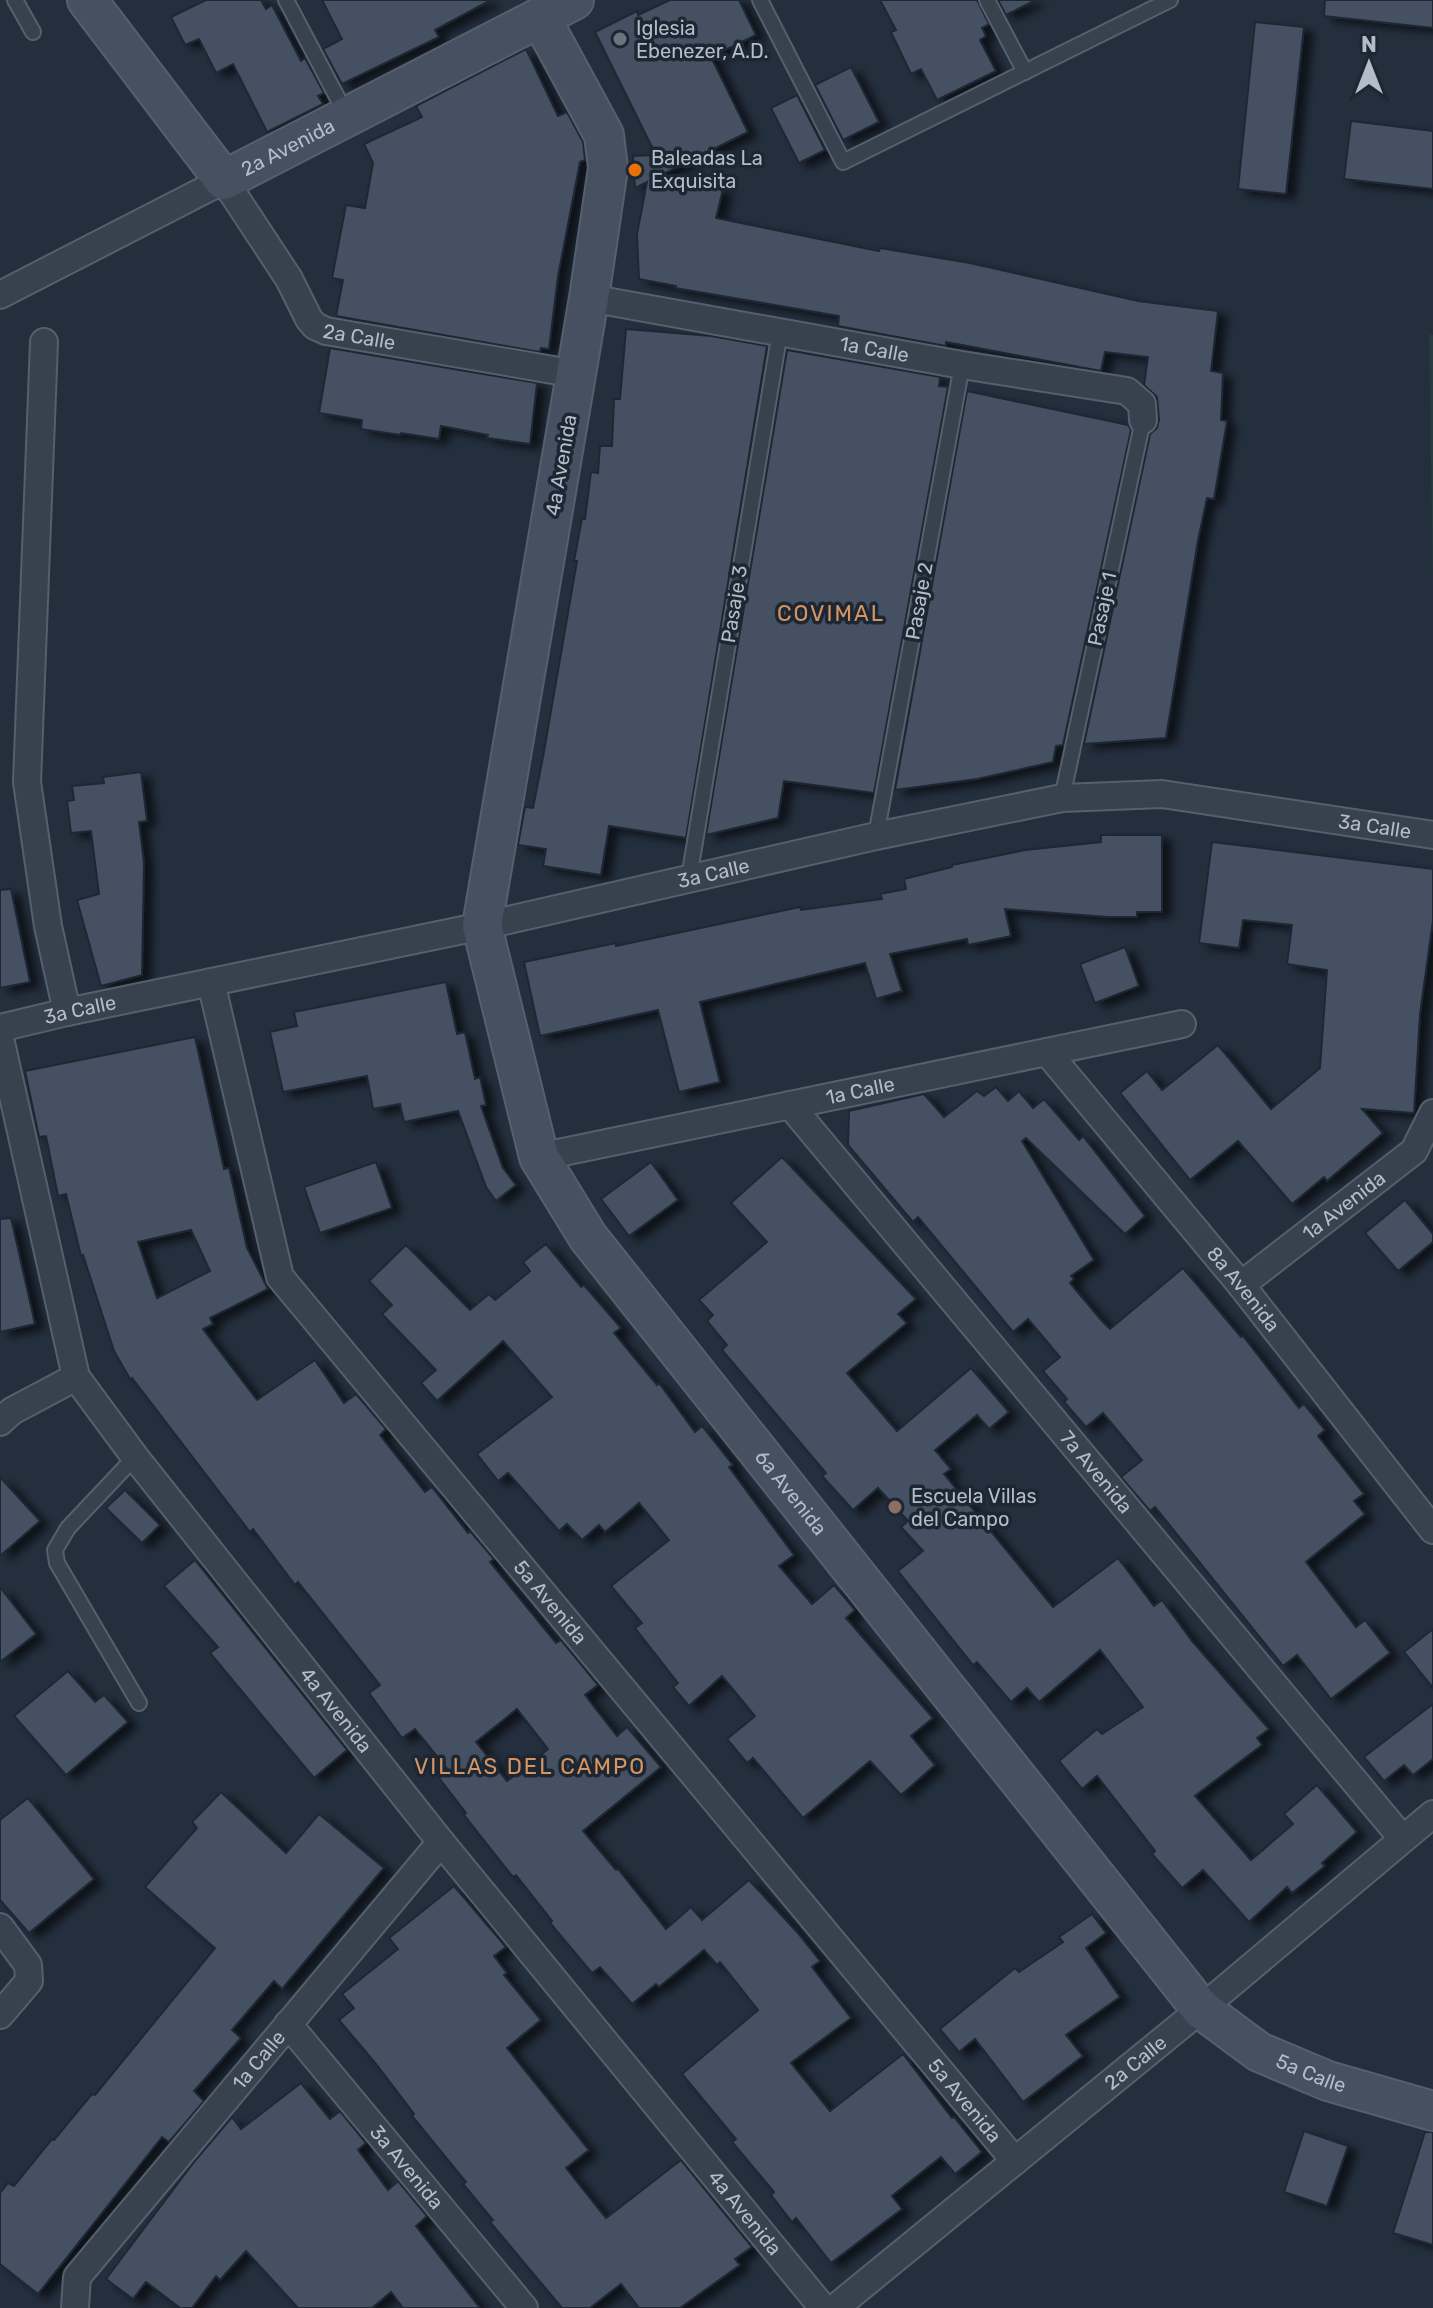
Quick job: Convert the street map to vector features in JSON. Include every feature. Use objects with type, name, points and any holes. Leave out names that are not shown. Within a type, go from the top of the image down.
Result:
[{"type":"street","points":[[87,0],[224,180]]},
{"type":"street","name":"2a Avenida","points":[[0,295],[347,116],[536,9],[574,0]]},
{"type":"street","name":"4a Avenida","points":[[482,926],[607,179],[604,135],[536,9]]},
{"type":"street","name":"2a Calle","points":[[224,180],[289,279],[315,326],[326,331],[576,374]]},
{"type":"street","name":"1a Calle","points":[[589,298],[962,365],[1127,391],[1142,404],[1143,420]]},
{"type":"street","points":[[44,342],[27,782],[48,926],[67,1012]]},
{"type":"street","name":"3a Calle","points":[[0,1028],[1062,798],[1162,794],[1433,835]]},
{"type":"street","name":"6a Avenida","points":[[482,926],[539,1157],[588,1237],[1201,2009]]},
{"type":"street","name":"5a Avenida","points":[[211,982],[280,1277],[1015,2161]]},
{"type":"street","name":"1a Calle","points":[[539,1157],[1182,1024]]},
{"type":"street","name":"4a Avenida","points":[[0,1038],[76,1377],[135,1457],[441,1842],[823,2308]]},
{"type":"street","name":"8a Avenida","points":[[1047,1052],[1241,1285],[1433,1530]]},
{"type":"street","name":"7a Avenida","points":[[790,1105],[1402,1838]]},
{"type":"street","name":"1a Avenida","points":[[1241,1285],[1414,1151],[1433,1113]]},
{"type":"street","points":[[0,1422],[12,1411],[76,1377]]},
{"type":"street","name":"2a Calle","points":[[835,2308],[1201,2009],[1433,1814]]},
{"type":"street","name":"1a Calle","points":[[75,2308],[77,2277],[441,1842]]},
{"type":"street","points":[[0,1927],[28,1965],[29,1981],[0,2015]]},
{"type":"street","name":"5a Calle","points":[[1201,2009],[1259,2052],[1328,2081],[1433,2111]]},
{"type":"street","name":"3a Avenida","points":[[288,2024],[524,2308]]},
{"type":"lane","points":[[15,0],[33,32]]},
{"type":"lane","points":[[286,0],[347,116]]},
{"type":"lane","points":[[760,0],[843,162],[1170,0]]},
{"type":"lane","points":[[987,0],[1025,72]]},
{"type":"lane","name":"Pasaje 3","points":[[689,878],[780,331]]},
{"type":"lane","name":"Pasaje 2","points":[[876,836],[962,365]]},
{"type":"lane","name":"Pasaje 1","points":[[1062,798],[1143,420]]},
{"type":"lane","points":[[135,1457],[68,1528],[55,1550],[57,1563],[139,1703]]},
{"type":"green space","points":[[1429,335],[1433,335],[1433,590]]},
{"type":"building","points":[[206,0],[261,0],[266,9],[272,5],[301,61],[305,58],[324,93],[318,96],[323,104],[267,132],[233,64],[216,73],[199,39],[185,45],[171,17]]},
{"type":"building","points":[[322,0],[491,0],[435,30],[439,37],[342,84],[323,49],[342,39]]},
{"type":"building","points":[[670,0],[739,0],[756,35],[711,57],[748,132],[659,176],[723,189],[716,218],[879,251],[880,248],[970,263],[1138,301],[1218,311],[1211,371],[1223,373],[1221,420],[1227,421],[1214,499],[1207,498],[1198,540],[1166,738],[1084,744],[1150,434],[1157,428],[1159,420],[1157,397],[1144,385],[1148,357],[1105,352],[1101,371],[946,342],[946,346],[838,326],[839,316],[639,279],[637,234],[647,182],[635,188],[633,156],[656,155],[595,32],[637,11],[638,15]]},
{"type":"building","points":[[880,0],[977,0],[989,24],[982,28],[986,36],[980,40],[996,71],[937,100],[921,69],[911,74],[891,32],[896,30]]},
{"type":"building","points":[[998,0],[1036,0],[1006,15]]},
{"type":"building","points":[[1325,0],[1433,0],[1433,28],[1324,16]]},
{"type":"building","points":[[1255,22],[1304,27],[1286,194],[1238,189]]},
{"type":"building","points":[[526,49],[558,116],[567,112],[583,142],[585,160],[580,162],[558,276],[549,349],[541,348],[540,352],[336,316],[343,280],[332,278],[346,205],[365,208],[373,163],[364,144],[422,117],[416,106]]},
{"type":"building","points":[[851,67],[879,122],[843,140],[815,85]]},
{"type":"building","points":[[797,95],[825,150],[799,163],[771,108]]},
{"type":"building","points":[[1351,121],[1433,131],[1433,189],[1344,179]]},
{"type":"building","points":[[626,329],[711,336],[767,346],[686,838],[609,826],[601,875],[543,866],[546,849],[518,845],[525,807],[533,808],[543,757],[591,472],[598,473],[600,446],[612,446],[614,399],[620,399]]},
{"type":"building","points":[[330,348],[537,383],[530,444],[487,438],[488,435],[441,426],[439,439],[400,435],[361,429],[362,420],[319,413]]},
{"type":"building","points":[[787,350],[940,377],[939,386],[948,387],[874,793],[784,781],[778,818],[706,835]]},
{"type":"building","points":[[967,391],[1128,425],[1131,430],[1063,745],[1056,746],[1053,762],[977,779],[895,790]]},
{"type":"building","points":[[141,772],[147,821],[139,822],[144,863],[142,975],[101,986],[77,900],[99,894],[91,831],[71,833],[67,801],[74,800],[72,786],[104,783],[103,777]]},
{"type":"building","points":[[1101,835],[1162,835],[1162,912],[1137,912],[1137,917],[1108,917],[1005,909],[1011,936],[968,945],[967,939],[890,954],[902,991],[876,999],[865,963],[700,1002],[720,1082],[679,1092],[658,1010],[540,1036],[524,962],[800,907],[801,910],[882,899],[880,894],[906,889],[904,879],[952,865],[1025,850],[1101,842]]},
{"type":"building","points":[[1212,842],[1433,869],[1433,920],[1420,1014],[1414,1113],[1362,1109],[1383,1133],[1327,1181],[1324,1177],[1292,1204],[1238,1141],[1190,1180],[1120,1093],[1147,1071],[1162,1090],[1218,1045],[1271,1109],[1320,1068],[1327,970],[1287,964],[1292,925],[1243,920],[1239,948],[1199,943]]},
{"type":"building","points":[[11,889],[30,982],[0,988],[0,890]]},
{"type":"building","points":[[1125,947],[1139,986],[1095,1003],[1080,964]]},
{"type":"building","points":[[446,982],[457,1034],[465,1032],[475,1079],[480,1077],[486,1105],[481,1106],[503,1168],[516,1185],[496,1201],[486,1187],[458,1111],[404,1122],[400,1104],[373,1109],[367,1076],[283,1092],[270,1032],[297,1026],[294,1012]]},
{"type":"building","points":[[195,1037],[224,1169],[229,1168],[247,1248],[268,1289],[210,1318],[213,1324],[203,1329],[257,1400],[315,1360],[344,1403],[356,1394],[386,1429],[380,1435],[425,1492],[432,1487],[468,1533],[470,1531],[494,1559],[490,1562],[556,1643],[561,1640],[598,1685],[585,1695],[617,1736],[627,1727],[661,1767],[583,1831],[666,1929],[691,1907],[702,1920],[749,1880],[797,1932],[820,1961],[812,1967],[851,2018],[791,2063],[830,2111],[903,2054],[982,2152],[955,2174],[941,2157],[892,2196],[902,2209],[831,2263],[796,2218],[792,2222],[771,2195],[774,2192],[732,2142],[736,2139],[682,2074],[758,2010],[720,1962],[717,1965],[704,1950],[659,1987],[656,1984],[632,2004],[600,1967],[592,1973],[550,1923],[552,1921],[516,1875],[513,1877],[464,1815],[466,1813],[439,1778],[449,1771],[415,1729],[402,1738],[369,1693],[380,1685],[298,1582],[295,1585],[253,1529],[250,1532],[130,1379],[114,1351],[81,1256],[66,1194],[58,1196],[46,1136],[39,1137],[25,1071]],"holes":[[[191,1230],[210,1271],[157,1298],[138,1242]],[[517,1709],[548,1749],[507,1781],[476,1742]]]},
{"type":"building","points":[[996,1087],[1008,1101],[1019,1091],[1033,1108],[1044,1099],[1079,1140],[1083,1136],[1145,1216],[1125,1234],[1026,1138],[1022,1141],[1094,1260],[1071,1276],[1074,1279],[1070,1283],[1102,1321],[1110,1329],[1183,1268],[1243,1336],[1299,1408],[1304,1404],[1325,1430],[1318,1436],[1364,1494],[1354,1501],[1365,1514],[1306,1562],[1356,1627],[1365,1620],[1390,1653],[1331,1699],[1297,1655],[1283,1666],[1155,1507],[1150,1511],[1121,1477],[1142,1460],[1103,1413],[1086,1427],[1064,1402],[1067,1399],[1043,1371],[1060,1357],[1028,1319],[1013,1332],[918,1217],[913,1222],[848,1145],[849,1111],[924,1094],[944,1117],[977,1091],[984,1096]]},
{"type":"building","points":[[782,1157],[916,1299],[898,1314],[907,1323],[847,1373],[897,1431],[971,1368],[1009,1412],[989,1429],[977,1415],[935,1450],[951,1469],[944,1474],[1053,1607],[1118,1558],[1154,1606],[1162,1600],[1192,1641],[1269,1729],[1257,1738],[1262,1745],[1195,1796],[1251,1860],[1293,1824],[1284,1814],[1317,1785],[1357,1832],[1322,1863],[1325,1866],[1292,1893],[1287,1887],[1249,1922],[1203,1870],[1182,1888],[1152,1854],[1155,1851],[1097,1776],[1082,1789],[1059,1761],[1097,1729],[1102,1734],[1143,1707],[1100,1650],[1039,1702],[1027,1688],[1011,1702],[977,1662],[973,1665],[898,1571],[923,1551],[901,1527],[908,1521],[878,1488],[853,1510],[822,1476],[826,1473],[722,1350],[727,1345],[707,1321],[713,1315],[699,1300],[767,1242],[731,1203]]},
{"type":"building","points":[[376,1162],[392,1208],[320,1233],[304,1187]]},
{"type":"building","points":[[651,1162],[678,1200],[629,1236],[601,1199]]},
{"type":"building","points":[[1405,1200],[1433,1234],[1433,1242],[1398,1271],[1365,1233]]},
{"type":"building","points":[[11,1218],[35,1324],[0,1332],[0,1219]]},
{"type":"building","points":[[546,1244],[581,1287],[584,1285],[621,1328],[614,1333],[657,1385],[659,1383],[695,1432],[702,1426],[733,1465],[729,1467],[794,1555],[779,1566],[812,1604],[834,1585],[855,1610],[846,1618],[933,1718],[911,1736],[935,1765],[901,1795],[870,1761],[803,1818],[753,1758],[747,1763],[727,1739],[755,1716],[722,1676],[689,1706],[673,1687],[678,1683],[635,1628],[642,1623],[611,1586],[669,1540],[639,1503],[605,1532],[599,1525],[582,1540],[567,1524],[559,1531],[508,1473],[498,1481],[477,1454],[552,1397],[503,1341],[437,1401],[421,1383],[436,1370],[382,1314],[392,1305],[369,1281],[406,1245],[470,1310],[489,1294],[495,1300],[530,1271],[523,1262]]},
{"type":"building","points":[[0,1477],[40,1521],[0,1556]]},
{"type":"building","points":[[125,1490],[160,1525],[142,1543],[106,1508]]},
{"type":"building","points":[[195,1560],[347,1750],[314,1778],[210,1653],[218,1647],[164,1586]]},
{"type":"building","points":[[0,1587],[36,1634],[0,1662]]},
{"type":"building","points":[[1433,1629],[1433,1688],[1404,1652]]},
{"type":"building","points":[[68,1671],[95,1702],[104,1695],[128,1722],[66,1775],[14,1716]]},
{"type":"building","points":[[1433,1704],[1433,1759],[1413,1775],[1404,1765],[1384,1781],[1364,1757]]},
{"type":"building","points":[[221,1792],[286,1853],[319,1814],[384,1868],[282,1989],[274,1981],[232,2030],[241,2038],[194,2091],[204,2101],[169,2142],[162,2137],[38,2294],[0,2264],[0,2193],[8,2183],[14,2186],[92,2094],[95,2095],[215,1948],[145,1887],[197,1828],[192,1822]]},
{"type":"building","points":[[28,1798],[94,1879],[29,1933],[0,1900],[0,1820]]},
{"type":"building","points":[[454,1886],[506,1947],[494,1956],[507,1973],[504,1975],[541,2020],[507,2048],[589,2150],[566,2168],[606,2218],[681,2160],[752,2247],[735,2259],[740,2265],[680,2308],[639,2308],[621,2284],[590,2308],[562,2308],[490,2222],[493,2220],[463,2184],[466,2182],[339,2020],[354,2008],[342,1994],[398,1949],[389,1938]]},
{"type":"building","points":[[1092,1914],[1106,1933],[1086,1948],[1120,1997],[1066,2035],[1083,2056],[1023,2102],[975,2039],[959,2052],[940,2029],[1015,1968],[1019,1972],[1063,1942],[1059,1937]]},
{"type":"building","points":[[301,2083],[330,2119],[340,2111],[366,2143],[358,2150],[388,2190],[398,2181],[427,2216],[416,2226],[480,2308],[403,2308],[391,2292],[372,2308],[298,2308],[246,2251],[220,2280],[216,2276],[192,2308],[180,2308],[146,2282],[133,2299],[106,2279],[232,2117],[241,2129]]},
{"type":"building","points":[[1304,2131],[1348,2146],[1327,2206],[1284,2192]]},
{"type":"building","points":[[1425,2132],[1433,2132],[1433,2245],[1393,2233]]},
{"type":"place","name":"Iglesia Ebenezer, A.D.","points":[[620,39]]},
{"type":"place","name":"Baleadas La Exquisita","points":[[635,170]]},
{"type":"place","name":"Escuela Villas del Campo","points":[[895,1507]]},
{"type":"district","name":"COVIMAL","points":[[831,613]]},
{"type":"district","name":"VILLAS DEL CAMPO","points":[[530,1766]]}]
